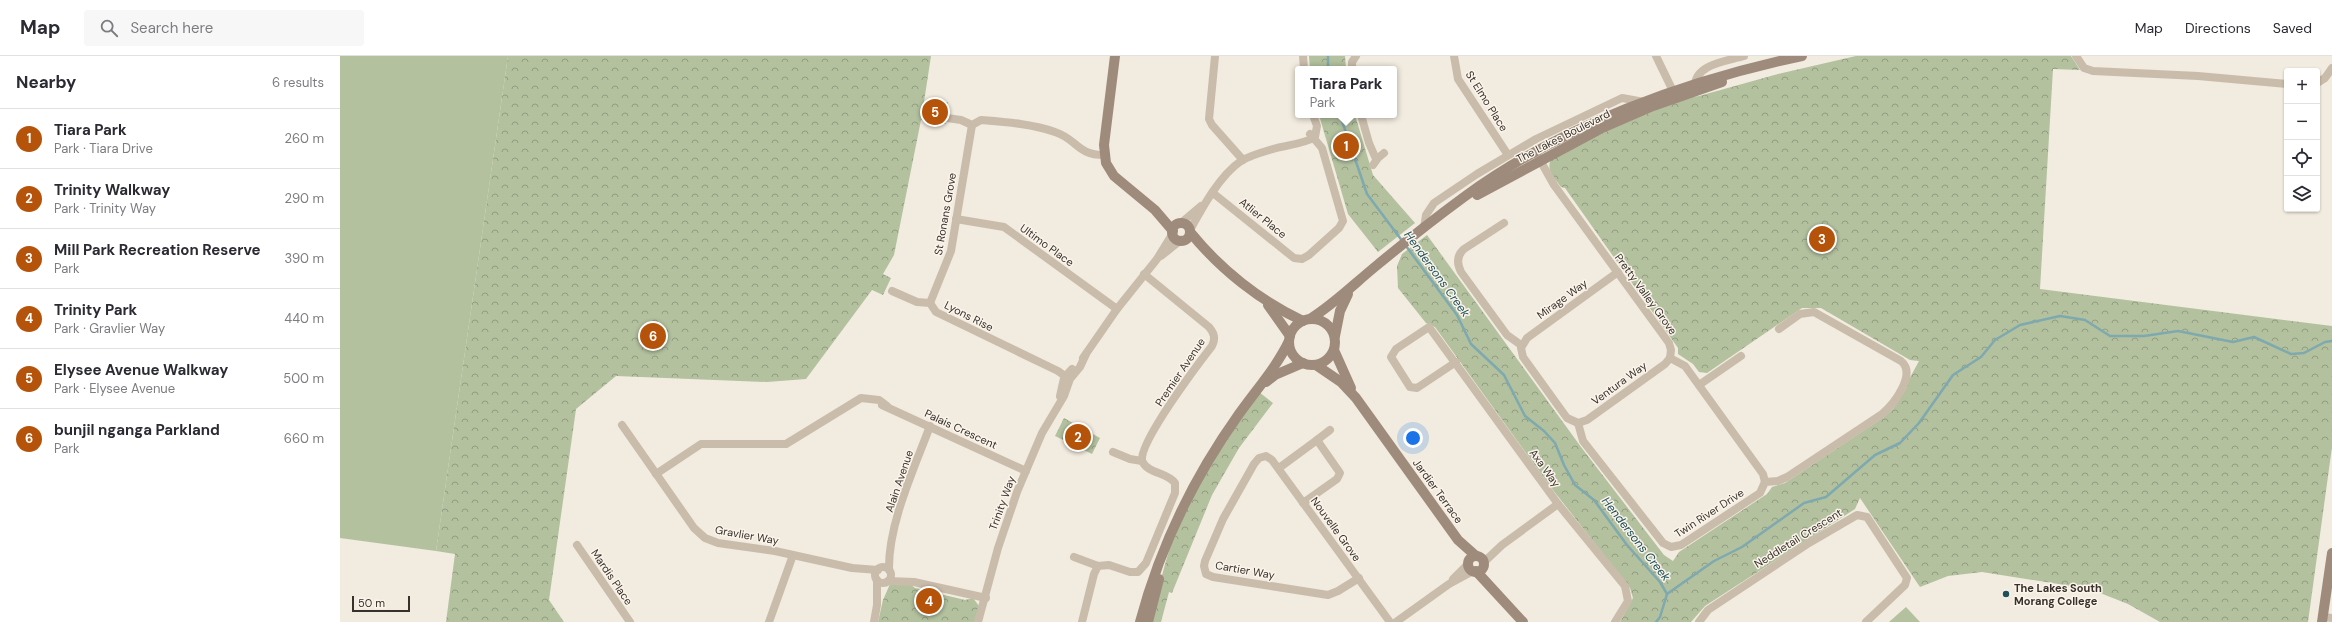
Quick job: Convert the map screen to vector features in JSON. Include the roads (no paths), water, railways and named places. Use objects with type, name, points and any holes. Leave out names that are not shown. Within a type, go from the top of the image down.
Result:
[{"type":"street","points":[[1115,56],[1104,152],[1108,168],[1114,176],[1176,228]]},
{"type":"street","points":[[1215,56],[1209,119],[1212,125],[1243,160]]},
{"type":"street","points":[[1303,56],[1304,66]]},
{"type":"street","points":[[1352,66],[1352,62],[1356,56]]},
{"type":"street","name":"St Elmo Place","points":[[1454,56],[1458,79],[1508,156]]},
{"type":"street","points":[[1656,56],[1670,95]]},
{"type":"street","points":[[1695,87],[1699,75],[1707,68],[1744,56]]},
{"type":"street","name":"The Lakes Boulevard","points":[[1307,320],[1327,308],[1399,247],[1446,212],[1538,156],[1644,102],[1802,56]]},
{"type":"street","points":[[2076,56],[2084,68],[2093,70],[2198,76],[2284,84]]},
{"type":"street","points":[[2320,81],[2325,78],[2332,68]]},
{"type":"street","name":"The Lakes Boulevard","points":[[1538,156],[1600,129],[1670,95]]},
{"type":"street","name":"The Lakes Boulevard","points":[[1424,228],[1426,215],[1434,203],[1508,156],[1553,130],[1615,101],[1626,98],[1644,102]]},
{"type":"street","points":[[940,117],[961,120],[972,125],[981,120],[1048,130],[1062,135],[1089,155],[1104,152]]},
{"type":"street","points":[[1182,240],[1188,237],[1204,203],[1232,169],[1243,160],[1292,144],[1312,135],[1312,118]]},
{"type":"street","points":[[1362,118],[1375,162],[1384,153]]},
{"type":"street","name":"St Ronans Grove","points":[[930,304],[931,296],[949,258],[972,125]]},
{"type":"street","name":"Atlier Place","points":[[1213,192],[1292,256],[1299,260],[1305,258],[1339,228],[1343,221],[1322,148],[1312,135]]},
{"type":"street","name":"Pretty Valley Grove","points":[[1538,156],[1554,184],[1669,343],[1671,350],[1670,358]]},
{"type":"street","name":"Trinity Way","points":[[978,622],[986,598],[1002,534],[1026,471],[1056,406],[1064,396],[1066,378],[1080,367],[1086,354],[1117,309],[1157,259],[1176,228],[1204,203]]},
{"type":"street","name":"Ultimo Place","points":[[956,219],[1004,227],[1117,309]]},
{"type":"street","points":[[1504,223],[1459,255],[1458,263],[1461,272],[1507,335],[1522,345],[1523,358],[1569,420],[1578,423]]},
{"type":"street","points":[[1176,228],[1186,224],[1208,253],[1265,301],[1307,320],[1323,321],[1328,325],[1335,336],[1334,350],[1327,360],[1316,364],[1303,363],[1275,375],[1258,388]]},
{"type":"street","points":[[1176,228],[1175,238],[1208,253]]},
{"type":"street","name":"Trinity Way","points":[[1157,259],[1182,240]]},
{"type":"street","name":"Mirage Way","points":[[1522,345],[1527,338],[1618,272]]},
{"type":"street","name":"Premier Avenue","points":[[1142,461],[1142,454],[1153,432],[1185,382],[1212,346],[1214,339],[1213,332],[1209,327],[1144,274]]},
{"type":"street","name":"The Lakes Boulevard","points":[[1335,336],[1340,311],[1351,288]]},
{"type":"street","name":"Lyons Rise","points":[[892,291],[917,302],[930,304],[936,312],[1066,378]]},
{"type":"street","points":[[1265,301],[1290,339],[1293,354],[1303,363]]},
{"type":"street","points":[[1670,358],[1685,366],[1763,474],[1765,482],[1778,481],[1882,414],[1893,402],[1907,375],[1905,366],[1900,361],[1814,312],[1800,314],[1779,329]]},
{"type":"street","points":[[1140,622],[1159,561],[1177,520],[1209,459],[1282,355],[1297,324],[1307,320]]},
{"type":"street","name":"Axa Way","points":[[1456,362],[1420,387],[1410,386],[1391,359],[1391,354],[1429,327],[1456,362],[1558,504],[1625,586],[1628,601],[1615,622]]},
{"type":"street","name":"Jardier Terrace","points":[[1334,350],[1356,398]]},
{"type":"street","points":[[1699,386],[1741,356]]},
{"type":"street","name":"Ventura Way","points":[[1578,423],[1587,420],[1665,364],[1670,358]]},
{"type":"street","name":"Jardier Terrace","points":[[1316,364],[1336,377],[1356,398],[1495,590],[1523,622]]},
{"type":"street","name":"Palais Crescent","points":[[656,474],[697,446],[706,443],[786,444],[848,407],[866,402],[887,406],[1026,471]]},
{"type":"street","name":"Twin River Drive","points":[[1578,423],[1583,441],[1663,543],[1671,547],[1681,545],[1760,494],[1765,482]]},
{"type":"street","name":"Gravlier Way","points":[[622,425],[694,528],[704,538],[718,544],[793,554],[877,574]]},
{"type":"street","name":"Alain Avenue","points":[[874,622],[877,605],[877,574],[891,543],[906,492],[930,426]]},
{"type":"street","points":[[1279,468],[1330,430]]},
{"type":"street","points":[[1304,503],[1337,479],[1340,475],[1337,467],[1317,440]]},
{"type":"street","points":[[1074,557],[1098,566],[1109,566],[1135,572],[1142,569],[1175,494],[1175,483],[1173,480],[1147,468],[1142,461],[1130,459],[1113,452]]},
{"type":"street","name":"Nouvelle Grove","points":[[1260,457],[1270,458],[1279,468],[1390,622]]},
{"type":"street","name":"Cartier Way","points":[[1260,457],[1242,484],[1220,525],[1205,561],[1204,566],[1206,574],[1213,577],[1328,595],[1338,591],[1358,578]]},
{"type":"street","points":[[1396,622],[1558,504]]},
{"type":"street","name":"Neddletail Crescent","points":[[1699,622],[1708,610],[1809,543],[1856,515],[1867,517],[1907,578],[1905,585],[1866,622]]},
{"type":"street","points":[[1148,622],[1177,520]]},
{"type":"street","name":"Alain Avenue","points":[[877,605],[888,581],[890,571],[891,543]]},
{"type":"street","name":"Mardis Place","points":[[577,545],[630,622]]},
{"type":"street","points":[[2326,619],[2332,553]]},
{"type":"street","points":[[769,622],[793,554]]},
{"type":"street","points":[[1082,622],[1094,574],[1098,566]]},
{"type":"street","points":[[914,582],[886,568],[877,574],[883,583],[888,581],[914,582],[986,598]]},
{"type":"street","name":"Trinity Way","points":[[982,612],[982,622]]},
{"type":"waterway","name":"Hendersons Creek","points":[[1328,56],[1328,66]]},
{"type":"waterway","name":"Hendersons Creek","points":[[1341,118],[1367,194],[1403,242]]},
{"type":"waterway","name":"Hendersons Creek","points":[[1406,246],[1457,315],[1471,344],[1504,375],[1525,416],[1544,431],[1555,443],[1564,465],[1575,485],[1594,500],[1627,545],[1660,582],[1667,594],[1660,617],[1656,622]]},
{"type":"waterway","points":[[1667,594],[1714,561],[1742,547],[1804,503],[1826,497],[1875,455],[1900,443],[1919,423],[1953,375],[1981,357],[1995,340],[2020,325],[2060,316],[2085,320],[2110,336],[2144,336],[2178,331],[2233,342],[2254,337],[2291,354],[2304,353],[2325,342],[2332,341]]},
{"type":"place","name":"Elysee Avenue Walkway","points":[[935,112]]},
{"type":"place","name":"Tiara Park","points":[[1346,146]]},
{"type":"place","name":"Mill Park Recreation Reserve","points":[[1822,239]]},
{"type":"place","name":"bunjil nganga Parkland","points":[[653,336]]},
{"type":"place","name":"Trinity Walkway","points":[[1078,437]]},
{"type":"place","name":"The Lakes South Morang College","points":[[2006,594]]},
{"type":"place","name":"Trinity Park","points":[[929,601]]}]
